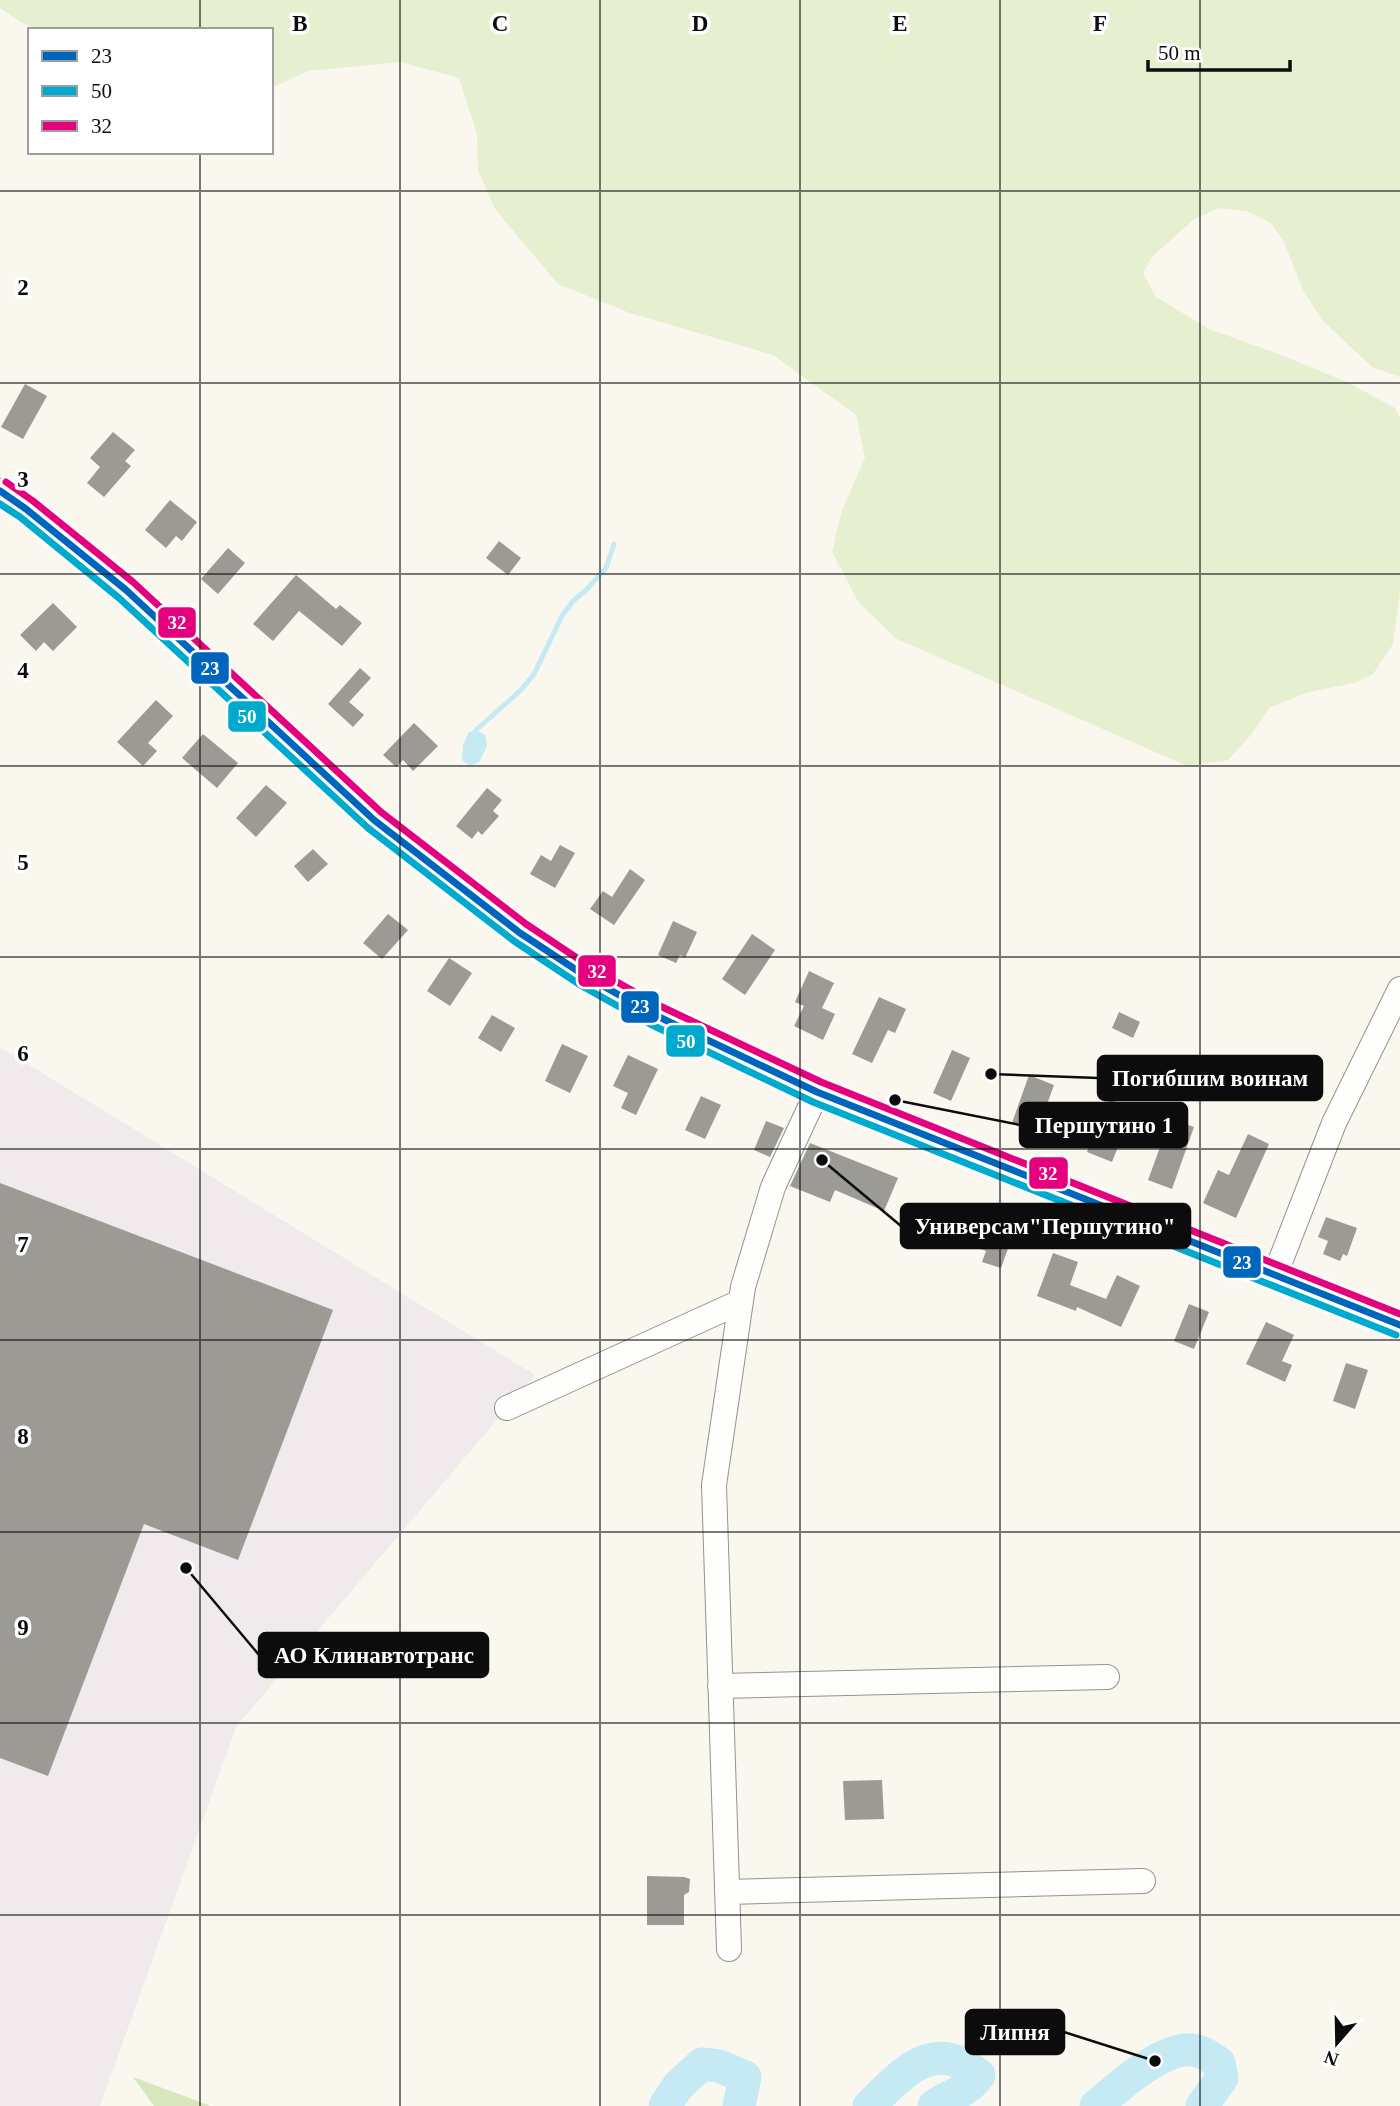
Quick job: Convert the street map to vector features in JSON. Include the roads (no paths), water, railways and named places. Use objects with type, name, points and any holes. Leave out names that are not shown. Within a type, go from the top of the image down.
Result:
[{"type":"street","points":[[0,491],[126,590],[374,820],[520,933],[587,977],[655,1015],[817,1092],[1400,1325]]},
{"type":"street","points":[[1275,1275],[1334,1123],[1400,989]]},
{"type":"street","points":[[729,1948],[714,1485],[740,1302],[746,1277],[774,1187],[817,1092]]},
{"type":"street","points":[[507,1408],[740,1302]]},
{"type":"street","points":[[720,1686],[1107,1677]]},
{"type":"street","points":[[727,1892],[1143,1881]]},
{"type":"water","points":[[476,730],[485,735],[487,746],[479,762],[470,766],[462,760],[463,745],[469,732]]},
{"type":"waterway","points":[[476,730],[521,690],[534,674],[562,616],[606,568],[614,544]]},
{"type":"waterway","points":[[1096,2106],[1149,2064],[1184,2050],[1203,2053],[1219,2063],[1222,2078],[1202,2106]]},
{"type":"waterway","points":[[869,2106],[905,2073],[926,2061],[937,2058],[953,2060],[979,2075],[964,2090],[934,2106]]},
{"type":"waterway","points":[[665,2106],[678,2086],[702,2064],[719,2066],[745,2077],[739,2106]]},
{"type":"place","name":"Погибшим воинам","points":[[991,1074]]},
{"type":"place","name":"Першутино 1","points":[[895,1100]]},
{"type":"place","name":"Универсам\"Першутино\"","points":[[822,1160]]},
{"type":"place","name":"АО Клинавтотранс","points":[[186,1568]]},
{"type":"place","name":"Липня","points":[[1155,2061]]}]
